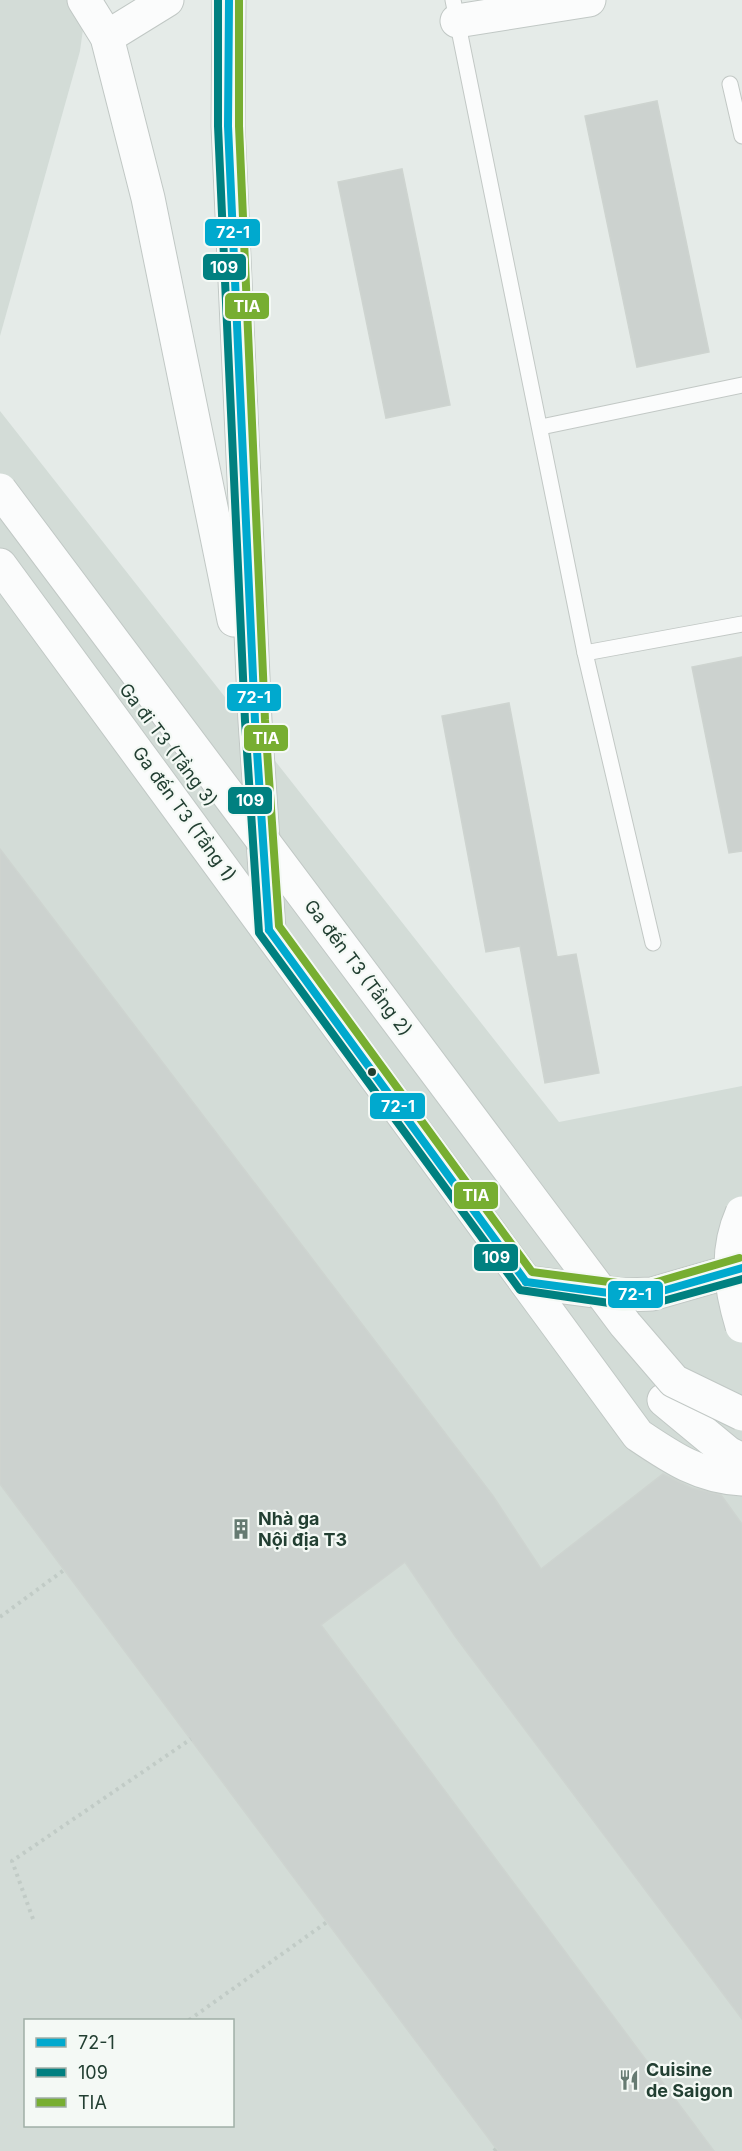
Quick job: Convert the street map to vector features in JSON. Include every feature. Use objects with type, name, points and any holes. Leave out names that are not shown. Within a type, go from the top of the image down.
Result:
[{"type":"street","points":[[84,0],[107,37],[148,198],[255,721]]},
{"type":"street","points":[[107,37],[167,0]]},
{"type":"street","points":[[229,0],[228,126],[255,721],[269,930]]},
{"type":"street","points":[[455,11],[589,0]]},
{"type":"street","name":"Ga đến T3 (Tầng 2)","points":[[0,490],[625,1324],[674,1381],[742,1414]]},
{"type":"street","name":"Ga đi T3 (Tầng 3)","points":[[0,520],[604,1330],[664,1400],[728,1453],[742,1460]]},
{"type":"street","name":"Ga đến T3 (Tầng 1)","points":[[0,565],[638,1435],[671,1458],[716,1478],[742,1479]]},
{"type":"street","points":[[742,1212],[732,1236],[732,1292],[742,1326]]},
{"type":"street","points":[[526,1282],[624,1295],[652,1294],[742,1268]]},
{"type":"lane","points":[[455,11],[585,653],[653,943]]},
{"type":"lane","points":[[730,84],[742,136]]},
{"type":"lane","points":[[541,427],[742,385]]},
{"type":"lane","points":[[585,653],[742,624]]},
{"type":"path","points":[[0,1617],[64,1570]]},
{"type":"path","points":[[33,1919],[12,1861],[190,1739]]},
{"type":"path","points":[[190,2019],[327,1922]]},
{"type":"shaded area","points":[[0,0],[87,0],[80,51],[0,336]]},
{"type":"shaded area","points":[[0,411],[559,1122],[742,1086],[742,2151],[0,2151]]},
{"type":"building","points":[[657,101],[709,352],[637,367],[585,116]]},
{"type":"building","points":[[402,169],[450,405],[386,418],[338,182]]},
{"type":"building","points":[[742,657],[742,851],[729,853],[692,667]]},
{"type":"building","points":[[509,703],[557,957],[576,954],[599,1073],[545,1083],[520,946],[486,952],[442,716]]},
{"type":"building","name":"Nhà ga Nội địa T3","points":[[0,849],[493,1496],[541,1569],[663,1474],[692,1488],[721,1495],[742,1524],[742,2019],[455,1636],[405,1562],[321,1625],[714,2151],[498,2151],[0,1484]]},
{"type":"transit line","name":"109","points":[[218,0],[218,126],[245,721],[259,933],[520,1290],[623,1305],[652,1304],[742,1279]]},
{"type":"transit line","name":"72-1","points":[[229,0],[228,126],[255,721],[269,930]]},
{"type":"transit line","name":"TIA","points":[[239,0],[239,126],[265,720],[279,926],[532,1272],[625,1284],[650,1284],[739,1258]]},
{"type":"transit line","name":"72-1","points":[[269,930],[526,1282]]},
{"type":"transit line","name":"72-1","points":[[526,1282],[624,1295],[652,1294],[742,1268]]},
{"type":"place","name":"Nhà ga Nội địa T3","points":[[241,1529]]},
{"type":"place","name":"Cuisine de Saigon","points":[[629,2080]]}]
